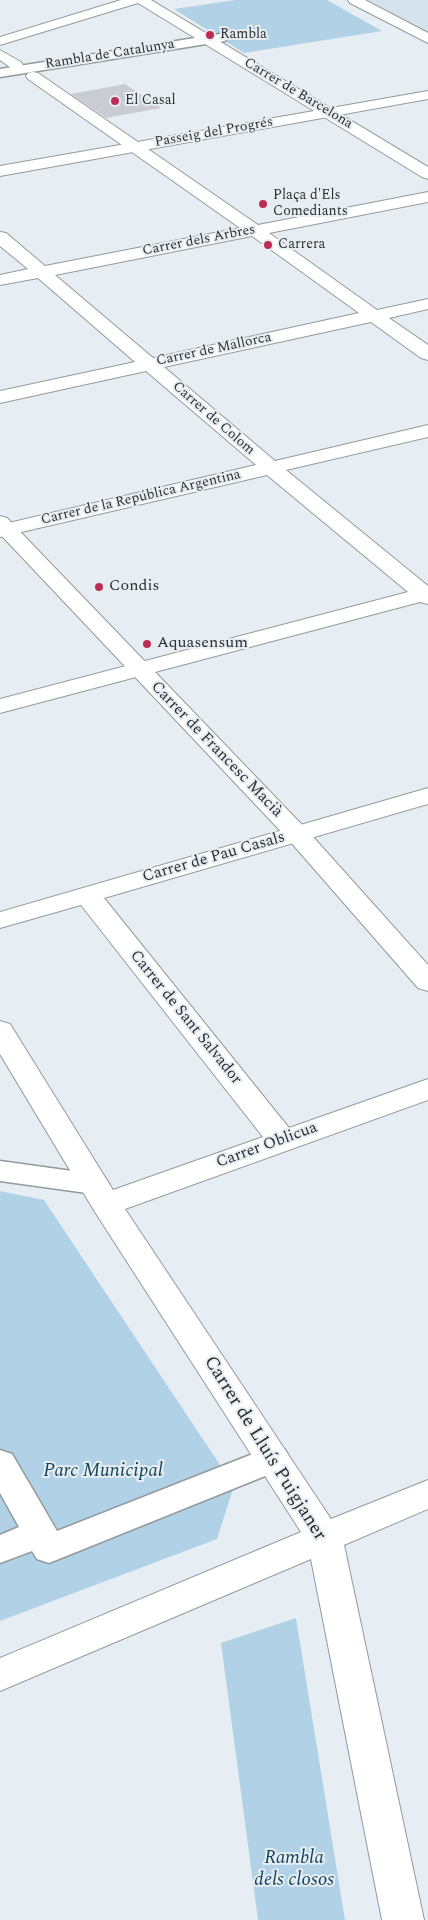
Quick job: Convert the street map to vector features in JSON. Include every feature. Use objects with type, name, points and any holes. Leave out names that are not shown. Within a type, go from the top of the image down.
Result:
[{"type":"street","points":[[0,41],[135,0]]},
{"type":"street","name":"Carrer de Barcelona","points":[[142,0],[213,39],[328,113],[428,174]]},
{"type":"street","points":[[355,0],[428,39]]},
{"type":"street","name":"Rambla de Catalunya","points":[[0,73],[213,39]]},
{"type":"street","points":[[0,54],[16,65]]},
{"type":"street","points":[[33,76],[137,147],[428,354]]},
{"type":"street","name":"Passeig del Progrés","points":[[0,171],[428,95]]},
{"type":"street","name":"Carrer dels Arbres","points":[[0,280],[428,197]]},
{"type":"street","name":"Carrer de Colom","points":[[0,237],[270,467],[427,595]]},
{"type":"street","name":"Carrer de Mallorca","points":[[0,397],[428,304]]},
{"type":"street","name":"Carrer de la República Argentina","points":[[2,527],[428,431]]},
{"type":"street","name":"Carrer de Francesc Macià","points":[[2,527],[297,834],[428,982]]},
{"type":"street","points":[[0,706],[427,595]]},
{"type":"street","name":"Carrer de Pau Casals","points":[[0,920],[428,796]]},
{"type":"street","name":"Carrer de Sant Salvador","points":[[87,894],[283,1141]]},
{"type":"street","name":"Carrer de Lluís Puigjaner","points":[[0,1030],[100,1194],[325,1539],[403,1920]]},
{"type":"street","name":"Carrer Oblicua","points":[[100,1194],[283,1141],[428,1089]]},
{"type":"street","points":[[0,1172],[100,1194]]},
{"type":"street","points":[[0,1463],[49,1548],[273,1459]]},
{"type":"street","points":[[0,1675],[428,1494]]},
{"type":"street","points":[[0,1549],[40,1534]]},
{"type":"shaded area","points":[[367,0],[428,0],[428,33],[412,24]]},
{"type":"green space","points":[[235,0],[327,0],[382,31],[244,53],[174,9]]},
{"type":"green space","name":"Parc Municipal","points":[[0,1191],[44,1200],[234,1486],[217,1539],[0,1621]]},
{"type":"green space","name":"Rambla dels closos","points":[[296,1618],[345,1920],[258,1920],[221,1643]]},
{"type":"building","name":"El Casal","points":[[125,84],[161,108],[106,118],[71,94]]},
{"type":"place","name":"Rambla","points":[[210,35]]},
{"type":"place","name":"El Casal","points":[[115,101]]},
{"type":"place","name":"Plaça d'Els Comediants","points":[[263,204]]},
{"type":"place","name":"Carrera","points":[[268,245]]},
{"type":"place","name":"Condis","points":[[99,587]]},
{"type":"place","name":"Aquasensum","points":[[147,644]]}]
